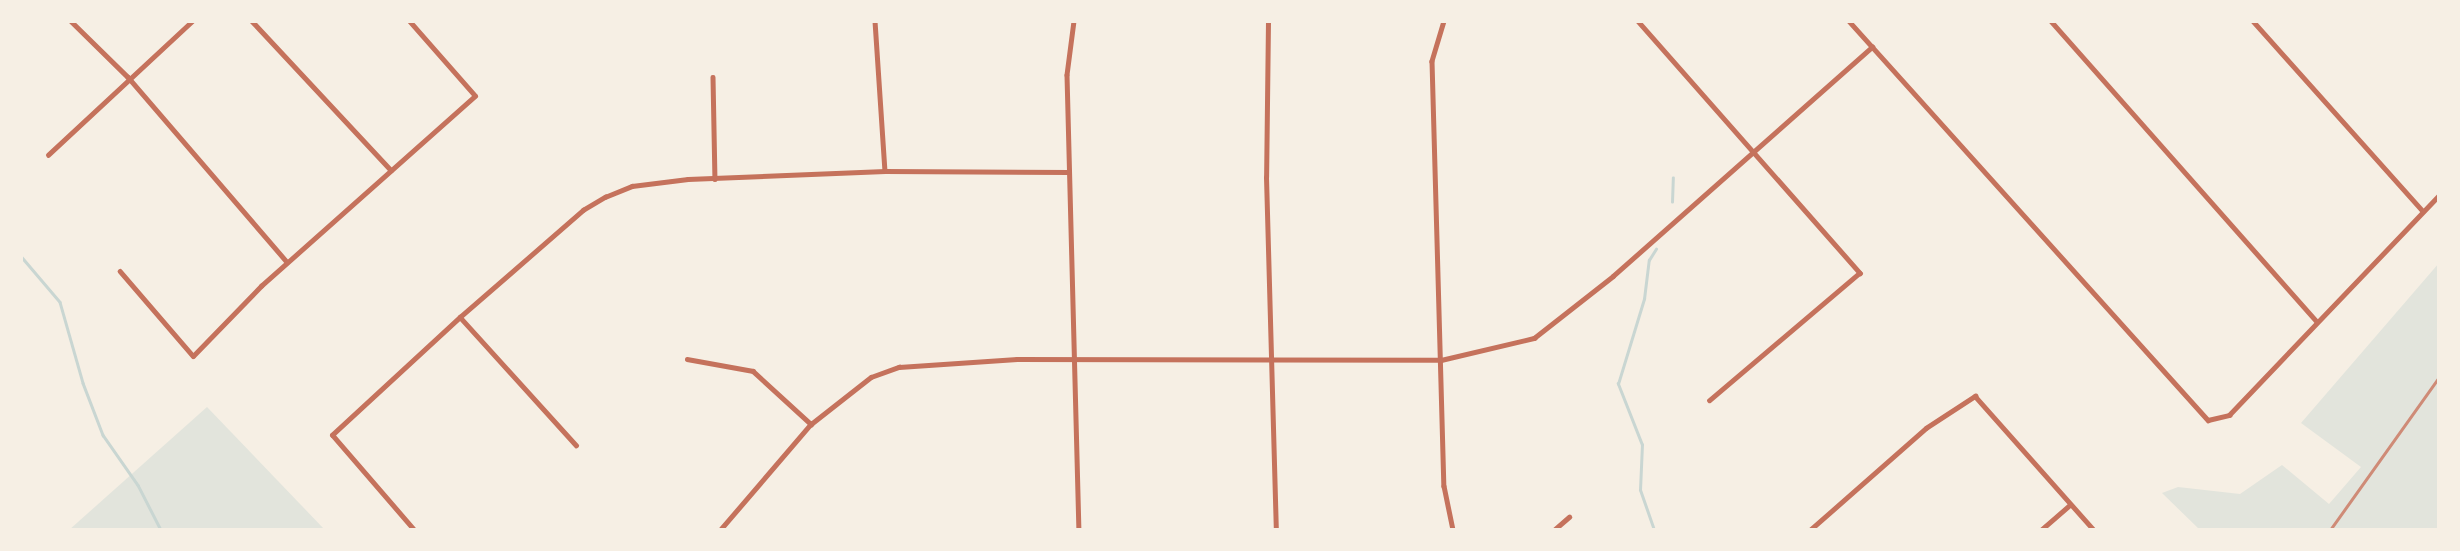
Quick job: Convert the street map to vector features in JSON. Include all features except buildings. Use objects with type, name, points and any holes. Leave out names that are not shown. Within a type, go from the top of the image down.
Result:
[{"type":"street","points":[[71,21],[128,77],[288,262]]},
{"type":"street","points":[[48,155],[128,77],[192,21]]},
{"type":"street","points":[[252,21],[391,170]]},
{"type":"street","points":[[120,271],[192,356],[288,262],[475,96],[409,21]]},
{"type":"street","points":[[875,21],[886,171]]},
{"type":"street","points":[[1073,21],[1067,75],[1079,530]]},
{"type":"street","points":[[1268,21],[1265,96],[1276,530]]},
{"type":"street","points":[[1444,21],[1432,61],[1444,486],[1453,530]]},
{"type":"street","points":[[1638,21],[1860,273],[1710,400]]},
{"type":"street","points":[[1849,21],[2208,420],[2229,415],[2439,195]]},
{"type":"street","points":[[2051,21],[2316,321]]},
{"type":"street","points":[[2253,21],[2423,211]]},
{"type":"street","points":[[720,530],[811,424],[871,377],[899,367],[942,360],[1270,357],[1441,360],[1534,338],[1613,275],[1751,150],[1872,47]]},
{"type":"street","points":[[713,78],[715,180]]},
{"type":"street","points":[[414,530],[332,435],[460,317],[583,210],[604,197],[654,182],[886,171],[1069,172]]},
{"type":"street","points":[[460,317],[576,444]]},
{"type":"street","points":[[687,359],[753,371],[811,424]]},
{"type":"street","points":[[1810,530],[1926,428],[1975,396],[2094,530]]},
{"type":"street","points":[[2041,530],[2070,505]]},
{"type":"street","points":[[1554,530],[1569,517]]},
{"type":"shaded area","points":[[2439,263],[2439,530],[2200,530],[2162,493],[2178,487],[2240,494],[2282,465],[2329,504],[2361,467],[2301,423]]},
{"type":"shaded area","points":[[207,407],[325,530],[69,530]]},
{"type":"waterway","points":[[1672,202],[1673,178]]},
{"type":"waterway","points":[[1654,530],[1640,490],[1642,445],[1618,384],[1644,299],[1649,260],[1656,249]]},
{"type":"waterway","points":[[21,256],[60,302],[83,383],[103,435],[138,485],[161,530]]},
{"type":"railway","points":[[2330,530],[2439,377]]}]
